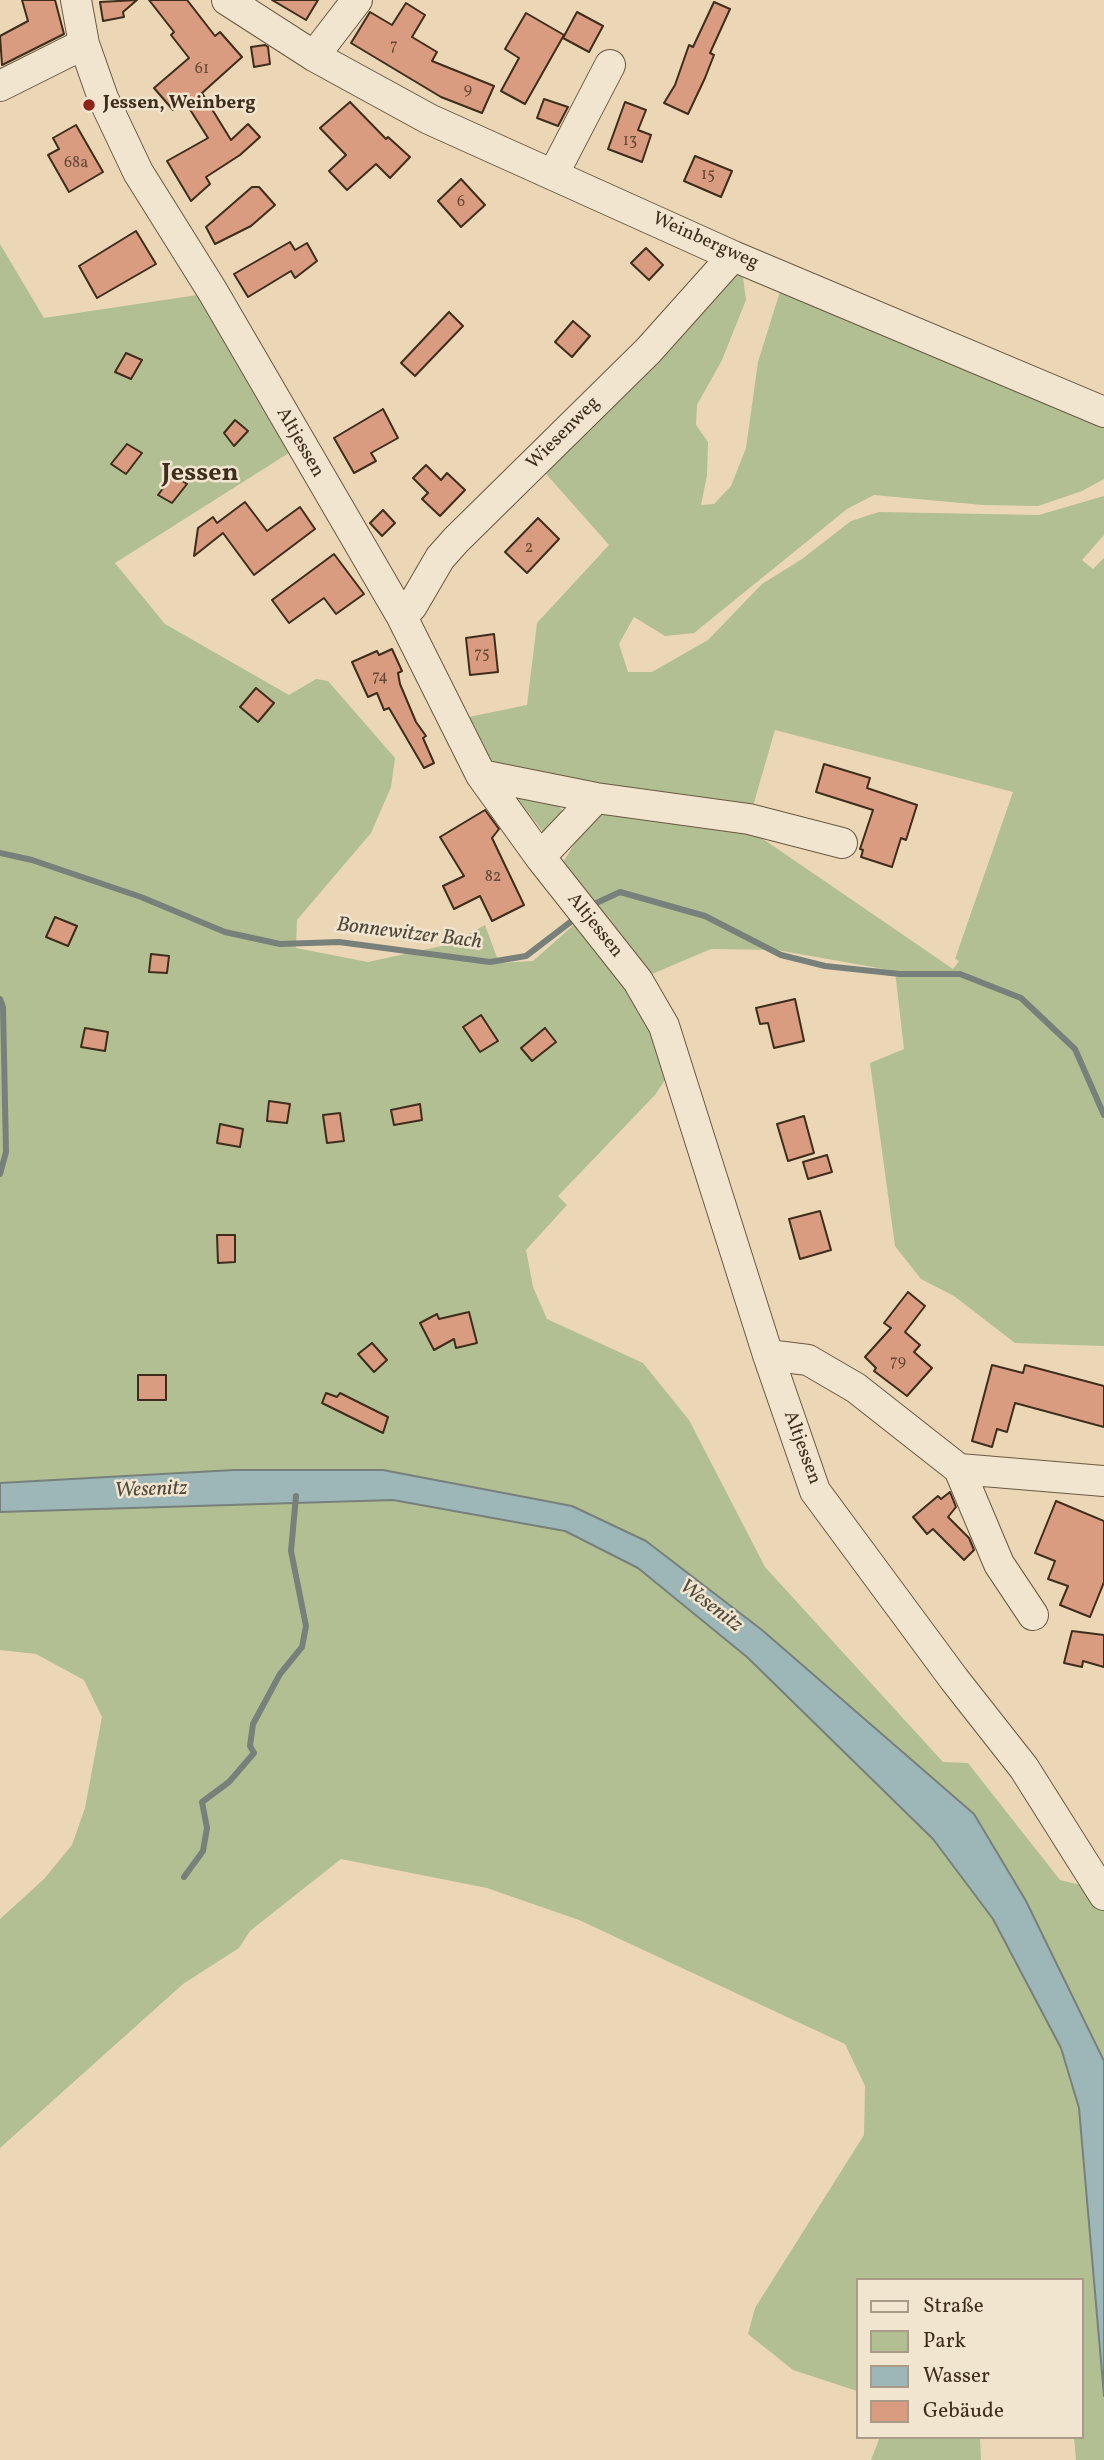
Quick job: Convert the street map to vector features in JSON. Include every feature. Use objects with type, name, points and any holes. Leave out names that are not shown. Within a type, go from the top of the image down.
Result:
[{"type":"street","name":"Altjessen","points":[[76,0],[84,44],[103,98],[138,172],[213,292],[402,617],[481,775],[540,857],[638,981],[664,1026],[768,1354],[815,1491],[954,1679],[1024,1768],[1104,1895]]},
{"type":"street","name":"Weinbergweg","points":[[227,0],[314,56],[429,119],[554,173],[733,256],[1104,412]]},
{"type":"street","points":[[314,56],[357,0]]},
{"type":"street","points":[[0,86],[84,44]]},
{"type":"street","points":[[554,173],[610,65]]},
{"type":"street","name":"Wiesenweg","points":[[402,617],[412,606],[440,558],[456,540],[648,351],[733,256]]},
{"type":"street","points":[[481,775],[596,798],[749,820],[842,843]]},
{"type":"street","points":[[540,857],[596,798]]},
{"type":"street","points":[[768,1354],[808,1360],[856,1388],[959,1469],[999,1564],[1033,1615]]},
{"type":"street","points":[[959,1469],[1104,1482]]},
{"type":"green space","points":[[0,244],[44,318],[204,294],[292,451],[115,563],[165,624],[289,695],[316,679],[328,681],[395,758],[391,787],[371,833],[297,920],[296,948],[368,962],[451,944],[485,925],[499,963],[533,961],[577,922],[627,984],[670,1072],[655,1095],[558,1196],[567,1205],[526,1250],[533,1287],[547,1319],[643,1363],[689,1420],[765,1567],[943,1762],[968,1763],[1060,1880],[1089,1887],[1104,1911],[1104,2227],[1089,2222],[1104,2396],[1104,2460],[1076,2460],[1074,2439],[1083,2439],[1083,2278],[856,2278],[856,2391],[793,2370],[748,2334],[755,2308],[864,2135],[865,2086],[845,2044],[579,1920],[487,1888],[341,1859],[250,1931],[239,1948],[183,1984],[0,2148],[0,1919],[44,1879],[72,1845],[85,1808],[102,1717],[84,1680],[36,1654],[0,1650]]},
{"type":"green space","points":[[742,269],[746,300],[722,360],[697,405],[696,425],[708,442],[707,475],[701,505],[714,504],[731,486],[746,448],[758,362],[782,285],[1104,418],[1104,479],[1082,491],[1038,506],[983,505],[874,495],[847,509],[694,633],[665,636],[634,617],[619,644],[628,672],[652,672],[708,640],[762,584],[802,559],[851,521],[879,512],[1039,515],[1104,496],[1104,535],[1082,560],[1093,569],[1104,558],[1104,1346],[1015,1343],[954,1296],[921,1279],[895,1246],[870,1063],[904,1049],[895,971],[777,950],[711,949],[645,977],[557,872],[598,805],[747,828],[953,969],[959,961],[955,959],[1013,792],[775,730],[751,813],[501,769],[485,758],[464,718],[527,705],[537,623],[609,545],[540,467],[725,279]]},
{"type":"green space","points":[[508,787],[548,794],[569,818],[544,833]]},
{"type":"green space","points":[[879,2439],[980,2439],[981,2460],[871,2460]]},
{"type":"water","name":"Wesenitz","points":[[234,1470],[383,1470],[572,1506],[646,1541],[762,1630],[974,1814],[1026,1901],[1104,2061],[1104,2396],[1079,2108],[1061,2048],[993,1919],[933,1839],[747,1657],[638,1568],[565,1531],[393,1500],[0,1512],[0,1483]]},
{"type":"building","points":[[22,0],[55,0],[64,34],[2,65],[0,36],[28,21]]},
{"type":"building","points":[[137,0],[123,12],[124,17],[103,21],[100,2]]},
{"type":"building","points":[[149,0],[187,0],[215,36],[220,32],[242,57],[202,93],[231,140],[248,124],[260,137],[240,155],[206,177],[210,184],[191,201],[167,161],[208,138],[184,100],[173,110],[154,88],[189,58],[171,35],[174,32]]},
{"type":"building","points":[[272,0],[318,0],[306,20]]},
{"type":"building","points":[[714,2],[730,9],[710,53],[714,55],[705,78],[688,114],[664,103],[675,85],[689,45],[693,47]]},
{"type":"building","points":[[406,3],[425,15],[412,37],[437,52],[432,61],[494,86],[482,113],[441,97],[351,43],[370,12],[392,25]]},
{"type":"building","points":[[577,12],[603,26],[589,52],[563,38]]},
{"type":"building","points":[[526,13],[564,35],[525,104],[501,91],[519,58],[505,49]]},
{"type":"building","points":[[251,47],[268,47],[270,64],[254,67]]},
{"type":"building","points":[[544,99],[568,107],[558,126],[537,118]]},
{"type":"building","points":[[350,102],[386,139],[388,137],[410,157],[390,178],[376,164],[347,190],[329,171],[346,155],[320,128]]},
{"type":"building","points":[[625,102],[646,110],[638,130],[651,135],[642,162],[608,149]]},
{"type":"building","points":[[76,125],[103,172],[69,192],[48,155],[59,149],[53,138]]},
{"type":"building","points":[[695,156],[732,171],[721,197],[684,181]]},
{"type":"building","points":[[461,179],[485,205],[461,227],[438,201]]},
{"type":"building","points":[[252,187],[259,187],[275,205],[251,226],[215,244],[206,227]]},
{"type":"building","points":[[136,231],[156,264],[97,298],[79,266]]},
{"type":"building","points":[[290,242],[295,250],[307,243],[317,261],[295,278],[291,271],[248,297],[234,274]]},
{"type":"building","points":[[646,248],[663,265],[649,280],[631,263]]},
{"type":"building","points":[[449,312],[463,326],[415,376],[401,363]]},
{"type":"building","points":[[573,321],[590,336],[572,357],[555,342]]},
{"type":"building","points":[[126,353],[142,360],[131,379],[115,372]]},
{"type":"building","points":[[383,409],[398,438],[371,453],[376,461],[354,473],[334,438]]},
{"type":"building","points":[[235,420],[248,431],[234,446],[224,433]]},
{"type":"building","points":[[127,444],[142,453],[126,474],[111,464]]},
{"type":"building","points":[[426,465],[441,480],[447,473],[465,490],[440,516],[422,499],[428,493],[413,478]]},
{"type":"building","points":[[173,475],[187,484],[172,503],[158,495]]},
{"type":"building","points":[[245,502],[267,531],[300,507],[315,529],[254,575],[223,533],[194,556],[198,528],[213,517],[217,523]]},
{"type":"building","points":[[383,510],[395,523],[382,536],[370,523]]},
{"type":"building","points":[[538,518],[559,539],[527,573],[505,552]]},
{"type":"building","points":[[334,554],[364,594],[336,614],[324,598],[289,623],[272,600]]},
{"type":"building","points":[[494,634],[498,672],[470,675],[466,638]]},
{"type":"building","points":[[392,649],[402,671],[398,673],[400,684],[416,722],[426,736],[423,738],[434,763],[424,768],[389,708],[384,710],[377,693],[368,697],[352,662],[377,651],[379,655]]},
{"type":"building","points":[[256,688],[274,703],[258,722],[240,707]]},
{"type":"building","points":[[824,764],[870,778],[867,788],[917,805],[906,840],[901,838],[892,867],[861,857],[863,850],[860,849],[873,810],[816,792]]},
{"type":"building","points":[[485,810],[499,829],[492,838],[524,905],[492,921],[480,896],[454,909],[443,886],[464,876],[440,837]]},
{"type":"building","points":[[55,917],[77,926],[68,946],[46,937]]},
{"type":"building","points":[[151,954],[169,956],[167,973],[149,972]]},
{"type":"building","points":[[795,999],[804,1041],[774,1048],[768,1023],[760,1024],[756,1008]]},
{"type":"building","points":[[481,1015],[498,1041],[480,1052],[463,1027]]},
{"type":"building","points":[[85,1028],[108,1032],[105,1051],[81,1047]]},
{"type":"building","points":[[545,1028],[556,1042],[532,1061],[521,1048]]},
{"type":"building","points":[[269,1101],[290,1104],[287,1123],[267,1121]]},
{"type":"building","points":[[420,1104],[422,1120],[394,1125],[391,1110]]},
{"type":"building","points":[[340,1113],[344,1141],[327,1143],[323,1115]]},
{"type":"building","points":[[804,1116],[814,1153],[788,1161],[777,1124]]},
{"type":"building","points":[[220,1124],[243,1129],[240,1147],[217,1143]]},
{"type":"building","points":[[827,1155],[832,1172],[808,1179],[803,1162]]},
{"type":"building","points":[[820,1211],[831,1250],[800,1259],[789,1219]]},
{"type":"building","points":[[217,1235],[235,1235],[235,1262],[218,1263]]},
{"type":"building","points":[[908,1292],[925,1306],[905,1332],[920,1345],[914,1352],[932,1368],[907,1396],[874,1371],[876,1368],[865,1357],[891,1328],[884,1323]]},
{"type":"building","points":[[469,1312],[477,1343],[456,1348],[454,1339],[434,1350],[420,1323],[437,1314],[439,1319]]},
{"type":"building","points":[[372,1343],[387,1360],[374,1372],[358,1354]]},
{"type":"building","points":[[992,1365],[1023,1373],[1025,1365],[1104,1386],[1104,1427],[1015,1403],[1007,1432],[997,1429],[992,1447],[972,1441]]},
{"type":"building","points":[[138,1375],[166,1375],[166,1400],[138,1400]]},
{"type":"building","points":[[326,1393],[337,1397],[340,1393],[388,1417],[383,1433],[322,1403]]},
{"type":"building","points":[[950,1492],[956,1507],[948,1517],[969,1538],[974,1550],[964,1560],[933,1529],[927,1534],[913,1517],[938,1496],[941,1499]]},
{"type":"building","points":[[1056,1501],[1104,1521],[1104,1582],[1090,1617],[1060,1605],[1068,1586],[1048,1579],[1055,1561],[1035,1553]]},
{"type":"building","points":[[1072,1631],[1104,1635],[1104,1667],[1083,1661],[1082,1667],[1064,1663]]},
{"type":"waterway","name":"Bonnewitzer Bach","points":[[0,853],[32,860],[141,897],[225,932],[280,944],[339,942],[490,962],[526,956],[577,917]]},
{"type":"waterway","name":"Bonnewitzer Bach","points":[[590,906],[620,892],[705,916],[781,955],[825,966],[900,974],[960,974],[1021,998],[1075,1049],[1104,1115]]},
{"type":"waterway","name":"Bonnewitzer Bach","points":[[0,999],[3,1007],[6,1152],[0,1174]]},
{"type":"waterway","points":[[184,1877],[203,1851],[207,1828],[202,1802],[229,1782],[254,1753],[250,1746],[253,1724],[280,1674],[302,1647],[306,1626],[291,1551],[296,1496]]},
{"type":"place","name":"Jessen, Weinberg","points":[[89,105]]},
{"type":"district","name":"Jessen","points":[[200,475]]}]
